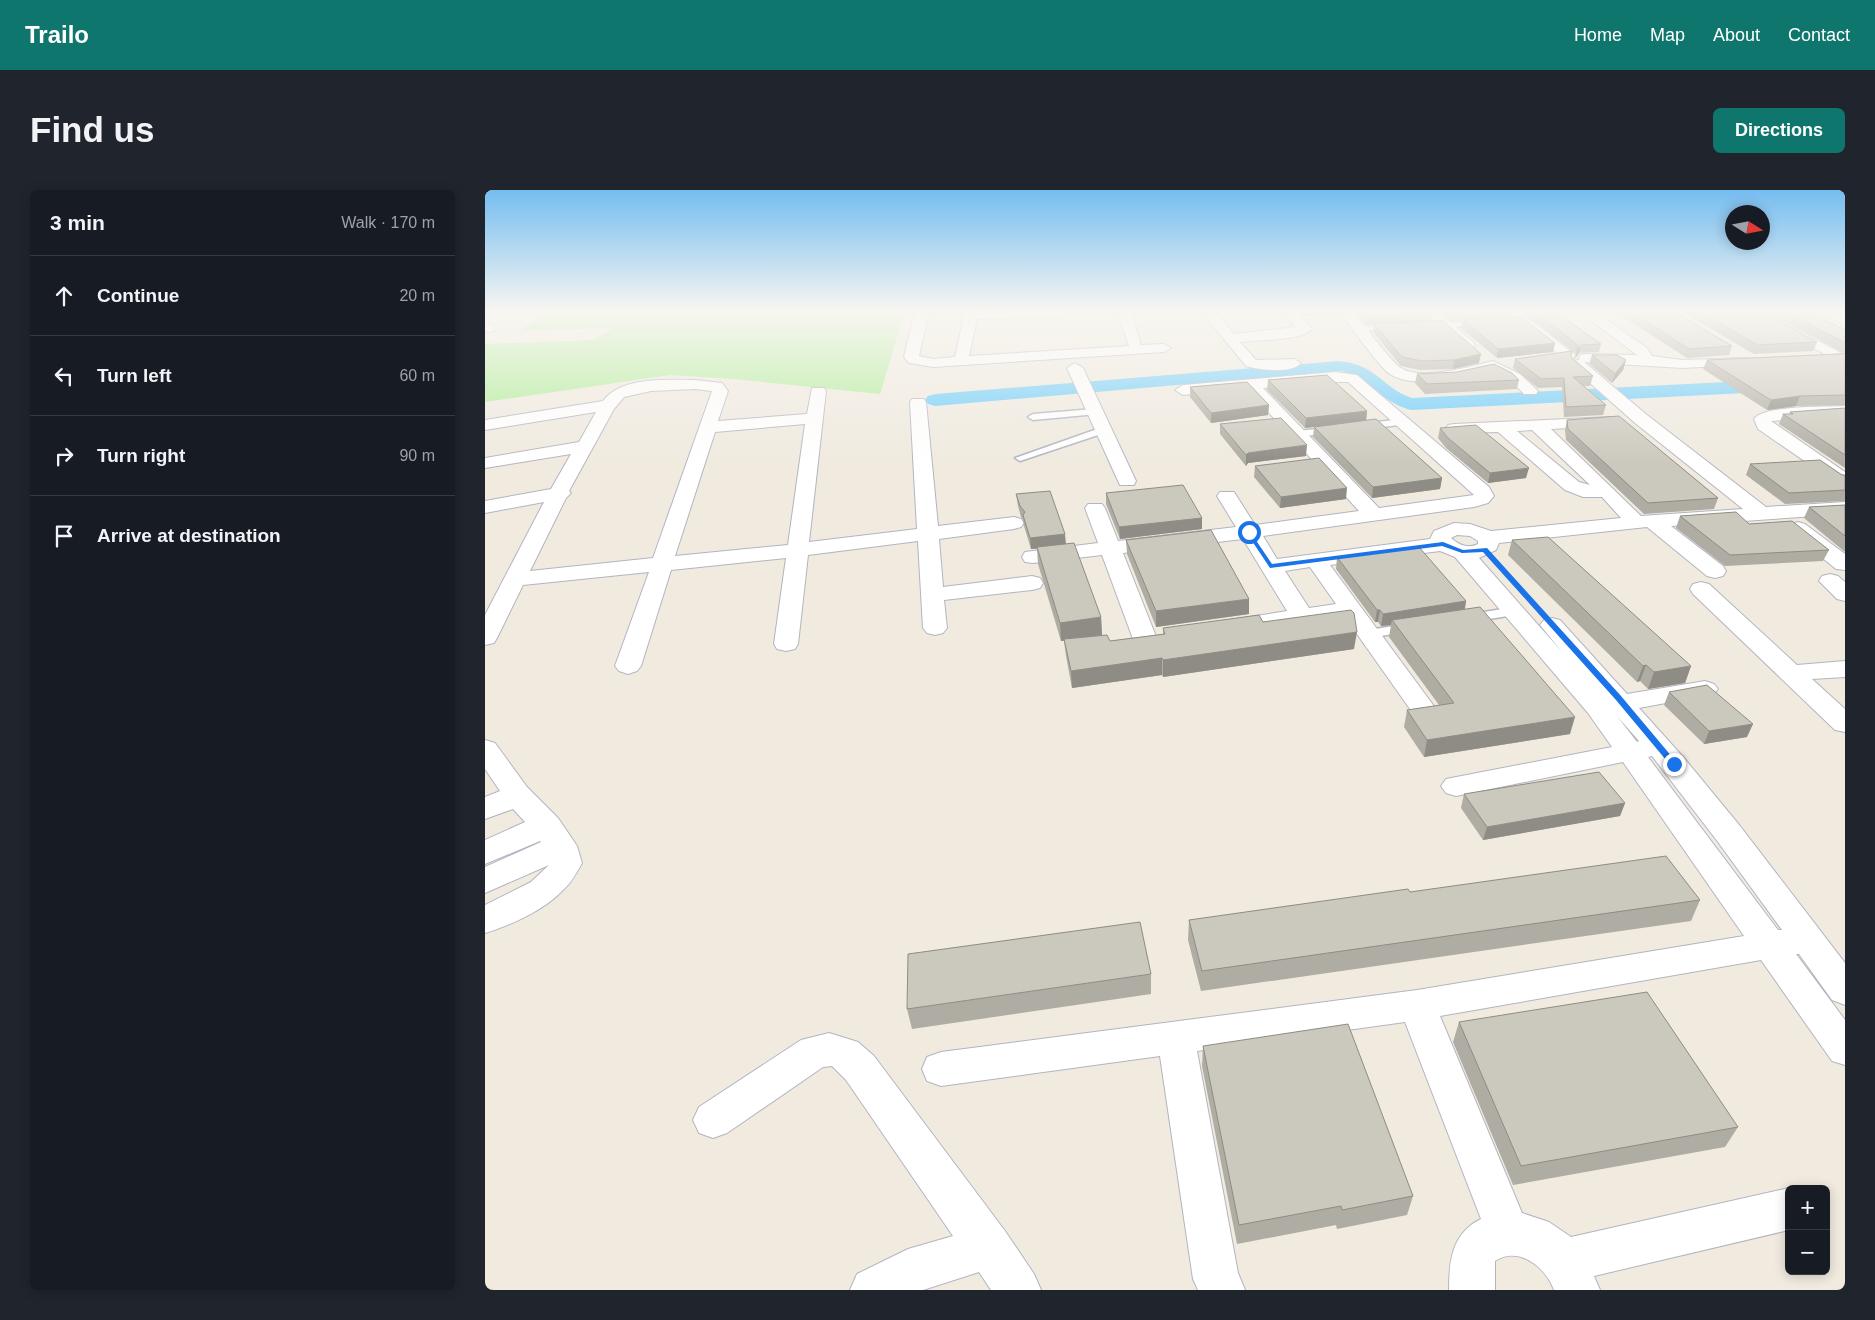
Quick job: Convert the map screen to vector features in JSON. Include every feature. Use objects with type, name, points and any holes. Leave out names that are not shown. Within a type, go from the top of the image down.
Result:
[{"type":"street","points":[[1041,371],[1116,362]]},
{"type":"street","points":[[1251,362],[1260,365],[1305,362]]},
{"type":"street","points":[[1388,362],[1400,374],[1419,375],[1473,373],[1493,365],[1507,362]]},
{"type":"street","points":[[1490,362],[1515,378],[1531,391]]},
{"type":"street","points":[[1570,362],[1641,419],[1769,513],[1844,564]]},
{"type":"street","points":[[1648,362],[1657,375]]},
{"type":"street","points":[[1667,362],[1682,364],[1712,362]]},
{"type":"street","points":[[1075,368],[1127,481]]},
{"type":"street","points":[[1033,557],[1249,532],[1481,500],[1484,496],[1482,491],[1356,380],[1346,377],[1183,390]]},
{"type":"street","points":[[485,638],[585,446],[618,394],[635,389],[698,384],[716,386],[720,391],[628,666]]},
{"type":"street","points":[[1251,384],[1374,515]]},
{"type":"street","points":[[785,644],[799,550],[818,391]]},
{"type":"street","points":[[918,402],[929,534],[931,595],[935,628]]},
{"type":"street","points":[[485,425],[610,405]]},
{"type":"street","points":[[1845,411],[1772,414],[1761,418],[1764,425],[1845,480]]},
{"type":"street","points":[[708,427],[816,418]]},
{"type":"street","points":[[1266,422],[1285,420]]},
{"type":"street","points":[[1454,429],[1614,420]]},
{"type":"street","points":[[1536,424],[1607,491],[1644,521],[1708,580],[1792,673],[1845,724]]},
{"type":"street","points":[[1501,426],[1572,486],[1583,491],[1607,491]]},
{"type":"street","points":[[485,463],[585,446]]},
{"type":"street","points":[[1303,463],[1323,461]]},
{"type":"street","points":[[485,507],[561,493]]},
{"type":"street","points":[[1227,496],[1302,616]]},
{"type":"street","points":[[1095,508],[1145,638]]},
{"type":"street","points":[[1270,566],[1469,546],[1644,521],[1845,508]]},
{"type":"street","points":[[515,579],[799,550],[1013,523]]},
{"type":"street","points":[[1469,546],[1515,611],[1575,681],[1729,834],[1831,964]]},
{"type":"street","points":[[1469,546],[1622,702],[1645,750],[1769,945],[1845,1050]]},
{"type":"street","points":[[1316,560],[1426,713]]},
{"type":"street","points":[[931,595],[1032,583]]},
{"type":"street","points":[[1204,630],[1351,609]]},
{"type":"street","points":[[1792,673],[1845,669]]},
{"type":"street","points":[[1622,702],[1705,689]]},
{"type":"street","points":[[485,749],[518,794],[554,836],[566,863],[561,874],[547,887],[485,920]]},
{"type":"street","points":[[1456,786],[1645,750]]},
{"type":"street","points":[[485,809],[518,794]]},
{"type":"street","points":[[485,852],[554,836]]},
{"type":"street","points":[[485,881],[554,836]]},
{"type":"street","points":[[941,1069],[1176,1039],[1417,1005],[1769,945],[1831,964]]},
{"type":"street","points":[[1417,1005],[1509,1232]]},
{"type":"street","points":[[1176,1039],[1216,1278],[1222,1290]]},
{"type":"street","points":[[713,1120],[814,1052],[830,1048],[846,1052],[860,1068],[1018,1290]]},
{"type":"street","points":[[1470,1290],[1470,1266],[1477,1248],[1491,1236],[1509,1232],[1528,1235],[1548,1245],[1571,1275],[1785,1210]]},
{"type":"street","points":[[873,1290],[908,1272],[989,1247]]},
{"type":"lane","points":[[1033,417],[1088,398]]},
{"type":"lane","points":[[1298,434],[1402,422]]},
{"type":"lane","points":[[1020,458],[1045,453],[1066,441],[1103,430]]},
{"type":"lane","points":[[1447,622],[1515,611]]},
{"type":"lane","points":[[1369,634],[1428,625]]},
{"type":"green space","points":[[485,362],[890,362],[880,394],[734,379],[670,375],[485,402]]},
{"type":"building","points":[[1519,362],[1577,362],[1593,376],[1573,377],[1606,405],[1566,407],[1564,378],[1541,379]]},
{"type":"building","points":[[1601,362],[1624,362],[1615,374]]},
{"type":"building","points":[[1711,362],[1845,362],[1845,395],[1800,396],[1771,400]]},
{"type":"building","points":[[1494,364],[1512,373],[1519,380],[1427,384],[1417,374],[1457,372]]},
{"type":"building","points":[[1327,375],[1367,411],[1306,418],[1268,380]]},
{"type":"building","points":[[1247,382],[1269,405],[1211,413],[1190,387]]},
{"type":"building","points":[[1845,408],[1845,455],[1783,414],[1793,414],[1790,412]]},
{"type":"building","points":[[1619,416],[1718,498],[1648,503],[1568,429],[1567,420]]},
{"type":"building","points":[[1281,418],[1307,445],[1248,453],[1246,455],[1220,424]]},
{"type":"building","points":[[1376,419],[1442,478],[1373,487],[1314,427]]},
{"type":"building","points":[[1476,425],[1529,468],[1490,473],[1448,438],[1440,428]]},
{"type":"building","points":[[1319,458],[1347,488],[1281,497],[1255,466]]},
{"type":"building","points":[[1820,460],[1842,475],[1845,475],[1845,490],[1789,493],[1750,464]]},
{"type":"building","points":[[1183,485],[1202,518],[1119,527],[1106,493]]},
{"type":"building","points":[[1050,491],[1065,534],[1030,538],[1023,515],[1025,512],[1020,506],[1016,494]]},
{"type":"building","points":[[1845,505],[1845,536],[1809,507]]},
{"type":"building","points":[[1736,512],[1749,524],[1792,521],[1829,550],[1730,555],[1680,516]]},
{"type":"building","points":[[1211,530],[1249,599],[1156,611],[1126,540]]},
{"type":"building","points":[[1548,537],[1691,666],[1654,672],[1646,665],[1643,666],[1512,540]]},
{"type":"building","points":[[1074,543],[1101,617],[1060,623],[1037,547]]},
{"type":"building","points":[[1419,547],[1466,601],[1383,614],[1380,610],[1377,610],[1337,557]]},
{"type":"building","points":[[1480,607],[1575,717],[1427,740],[1407,710],[1454,703],[1392,620]]},
{"type":"building","points":[[1351,610],[1354,613],[1357,632],[1163,660],[1162,658],[1071,671],[1064,639],[1107,635],[1110,641],[1165,634],[1163,628],[1259,615],[1263,622]]},
{"type":"building","points":[[1707,685],[1753,724],[1709,731],[1669,692]]},
{"type":"building","points":[[1599,772],[1625,803],[1487,827],[1464,794]]},
{"type":"building","points":[[1666,856],[1700,900],[1202,971],[1189,920],[1408,889],[1410,892]]},
{"type":"building","points":[[1140,922],[1151,974],[907,1009],[908,954]]},
{"type":"building","points":[[1647,992],[1738,1127],[1521,1166],[1459,1022]]},
{"type":"building","points":[[1348,1024],[1413,1196],[1342,1210],[1341,1206],[1239,1225],[1203,1046]]},
{"type":"waterway","points":[[935,400],[1339,366],[1350,367],[1360,371],[1401,401],[1411,404],[1845,382]]},
{"type":"route","points":[[1249,532],[1270,566],[1443,544],[1462,552],[1485,550],[1618,698],[1674,764]]}]
